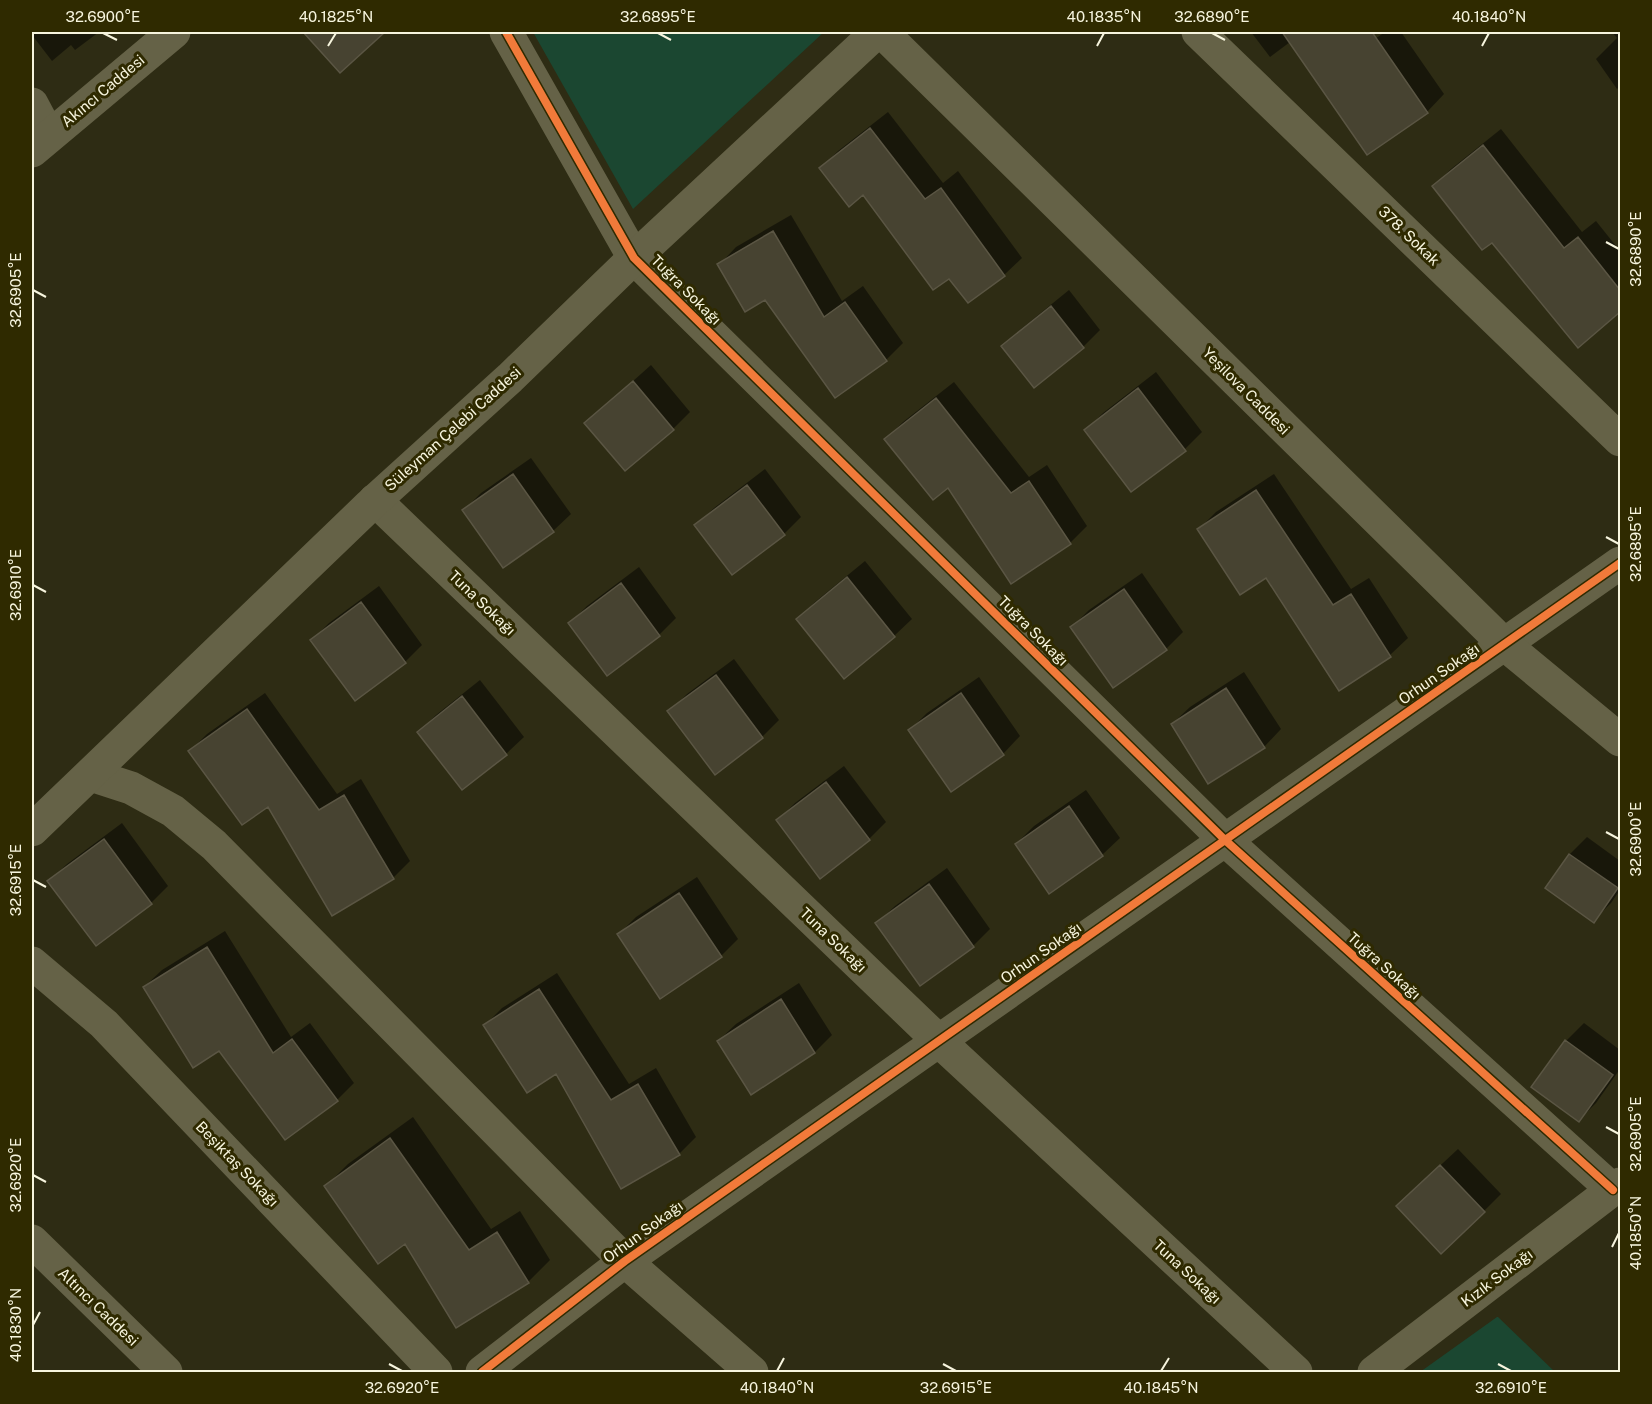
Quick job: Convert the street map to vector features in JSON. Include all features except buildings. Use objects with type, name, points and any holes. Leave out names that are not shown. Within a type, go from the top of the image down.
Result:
[{"type":"street","name":"Akıncı Caddesi","points":[[40,143],[174,32]]},
{"type":"street","name":"Tuğra Sokağı","points":[[506,32],[634,258],[1226,840],[1617,1187]]},
{"type":"street","name":"Süleyman Çelebi Caddesi","points":[[32,830],[375,500],[510,378],[634,258],[879,32]]},
{"type":"street","name":"Yeşilova Caddesi","points":[[879,32],[1504,645],[1620,740]]},
{"type":"street","name":"378. Sokak","points":[[1198,32],[1620,440]]},
{"type":"street","points":[[32,104],[40,143]]},
{"type":"street","name":"Tuna Sokağı","points":[[375,500],[939,1041],[1296,1372]]},
{"type":"street","name":"Orhun Sokağı","points":[[482,1372],[625,1261],[1620,563]]},
{"type":"street","points":[[91,775],[131,788],[173,811],[214,845],[625,1261],[752,1372]]},
{"type":"street","name":"Beşiktaş Sokağı","points":[[32,963],[104,1024],[436,1372]]},
{"type":"street","name":"Kızık Sokağı","points":[[1374,1372],[1617,1187]]},
{"type":"street","name":"Altıncı Caddesi","points":[[32,1241],[166,1372]]},
{"type":"green space","points":[[533,32],[824,32],[633,209]]},
{"type":"green space","points":[[1497,1317],[1555,1372],[1420,1372]]},
{"type":"cycle path","points":[[506,32],[634,258],[1225,840],[1613,1190]]},
{"type":"cycle path","points":[[482,1372],[625,1261],[1620,563]]}]
